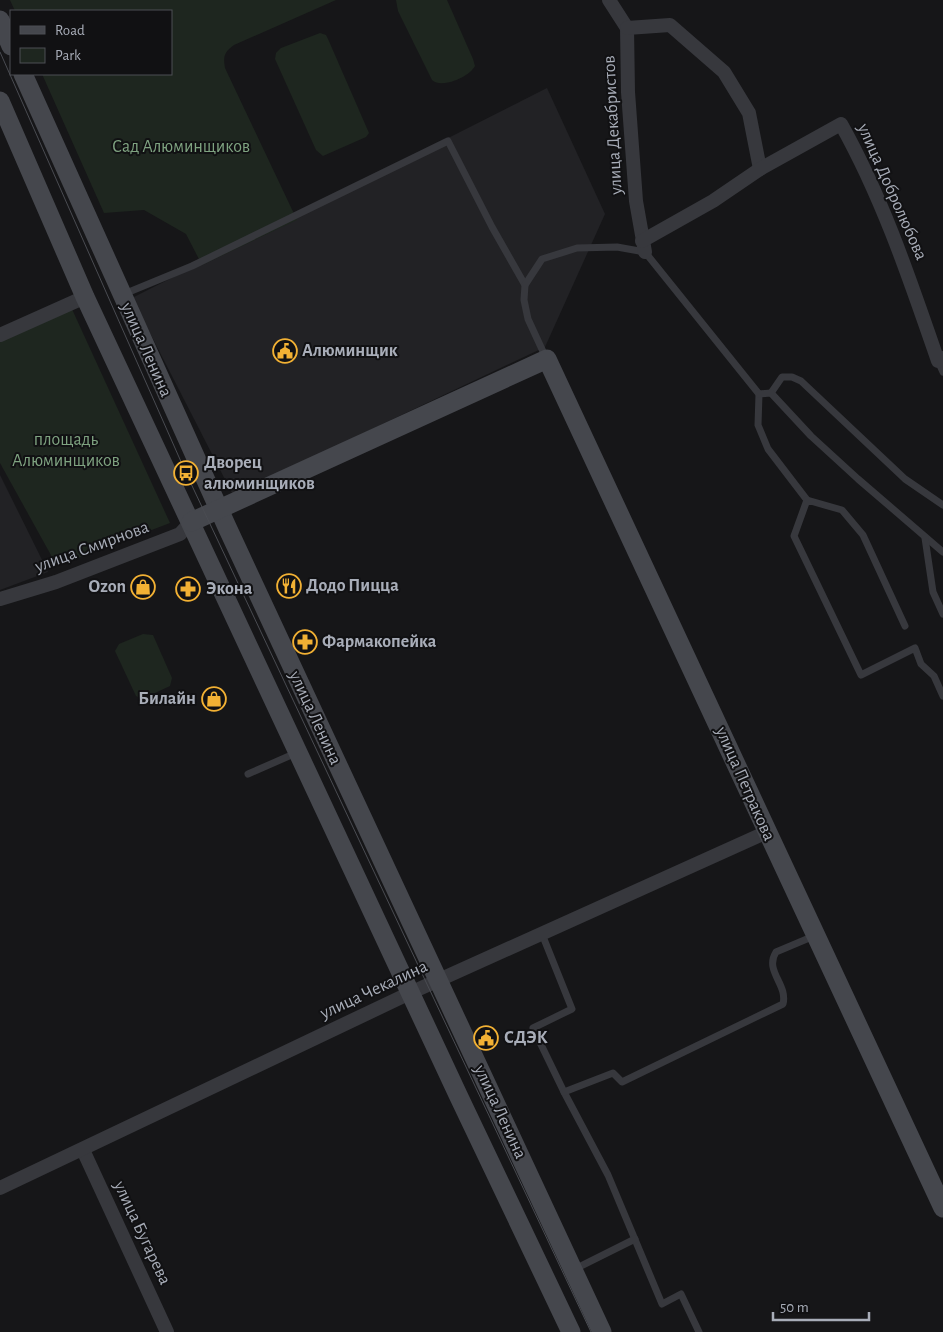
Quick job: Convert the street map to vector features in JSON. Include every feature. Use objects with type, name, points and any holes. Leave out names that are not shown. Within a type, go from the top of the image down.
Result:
[{"type":"main road","points":[[0,20],[10,44]]},
{"type":"main road","name":"улица Ленина","points":[[23,75],[219,510],[602,1332]]},
{"type":"main road","name":"улица Ленина","points":[[0,101],[85,297],[410,993],[571,1332]]},
{"type":"main road","points":[[191,522],[546,359]]},
{"type":"main road","name":"улица Петракова","points":[[546,359],[943,1208]]},
{"type":"street","name":"улица Декабристов","points":[[609,0],[626,28],[628,92],[636,201],[643,247]]},
{"type":"street","points":[[626,28],[670,25],[724,72],[750,113],[760,168],[643,247]]},
{"type":"street","name":"улица Добролюбова","points":[[760,168],[841,124],[860,158],[890,226],[941,363]]},
{"type":"street","points":[[0,335],[85,297]]},
{"type":"street","name":"улица Смирнова","points":[[0,599],[56,582],[180,534],[191,522]]},
{"type":"street","name":"улица Чекалина","points":[[0,1188],[410,993],[766,832]]},
{"type":"street","name":"улица Бугарева","points":[[83,1150],[167,1332]]},
{"type":"lane","points":[[122,296],[192,266],[448,141],[487,219],[525,285]]},
{"type":"lane","points":[[546,359],[528,319],[524,300],[525,285],[542,259],[577,248],[643,247],[759,394],[758,425],[768,449],[807,500],[842,510],[863,535],[905,626]]},
{"type":"lane","points":[[771,393],[782,377],[792,376],[801,381],[905,479],[943,505]]},
{"type":"lane","points":[[759,394],[771,393]]},
{"type":"lane","points":[[771,393],[811,436],[924,538],[943,552]]},
{"type":"lane","points":[[807,500],[794,536],[861,675],[915,648],[921,664],[934,676],[943,696]]},
{"type":"lane","points":[[924,538],[933,592],[943,614]]},
{"type":"lane","points":[[248,774],[298,752]]},
{"type":"lane","points":[[542,934],[572,1009],[533,1028],[608,1176],[662,1304],[681,1294],[699,1332]]},
{"type":"lane","points":[[564,1092],[613,1073],[622,1082],[783,1004],[786,995],[772,967],[772,958],[776,952],[816,935]]},
{"type":"lane","points":[[574,1270],[635,1239]]},
{"type":"shaded area","points":[[547,88],[605,214],[545,347],[233,495],[132,298]]},
{"type":"shaded area","points":[[0,475],[48,572],[0,590]]},
{"type":"green space","name":"Сад Алюминщиков","points":[[10,0],[336,0],[234,45],[226,52],[224,58],[225,68],[297,220],[202,265],[186,234],[144,210],[104,213],[42,75],[172,75],[172,10],[15,10]]},
{"type":"green space","points":[[396,0],[447,0],[473,59],[475,66],[472,70],[461,78],[448,82],[442,83],[432,80],[398,11]]},
{"type":"green space","points":[[320,33],[326,35],[328,39],[369,133],[366,137],[323,156],[316,150],[275,59],[276,53],[281,48]]},
{"type":"green space","name":"площадь Алюминщиков","points":[[71,307],[170,523],[57,566],[0,463],[0,337]]},
{"type":"green space","points":[[143,634],[153,635],[172,678],[170,686],[142,699],[136,696],[115,651],[119,644]]},
{"type":"tram line","points":[[0,52],[10,75]]},
{"type":"tram line","points":[[10,75],[186,473],[591,1332]]},
{"type":"place","name":"Алюминщик","points":[[285,351]]},
{"type":"place","name":"Дворец алюминщиков","points":[[186,473]]},
{"type":"place","name":"Додо Пицца","points":[[289,586]]},
{"type":"place","name":"Ozon","points":[[143,587]]},
{"type":"place","name":"Экона","points":[[188,589]]},
{"type":"place","name":"Фармакопейка","points":[[305,642]]},
{"type":"place","name":"Билайн","points":[[214,699]]},
{"type":"place","name":"СДЭК","points":[[486,1038]]}]
